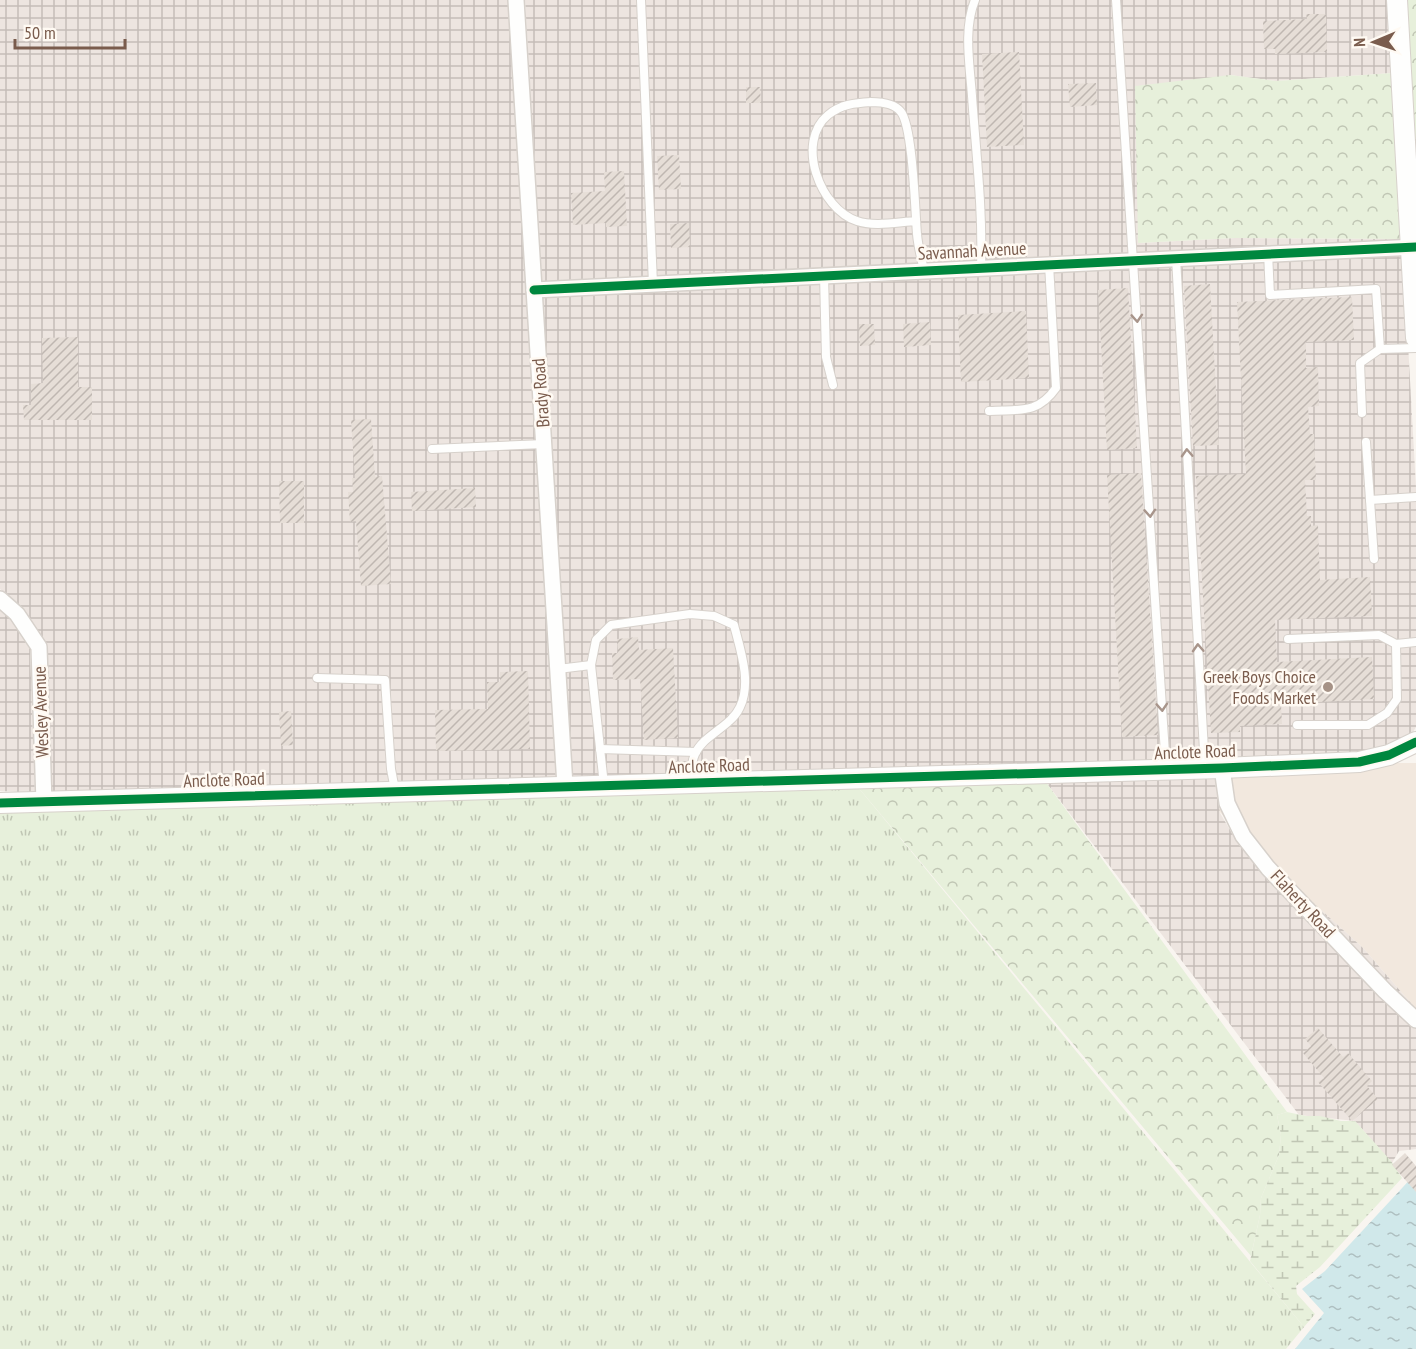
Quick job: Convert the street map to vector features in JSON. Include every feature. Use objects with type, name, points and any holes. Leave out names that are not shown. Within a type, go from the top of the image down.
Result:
[{"type":"street","name":"Brady Road","points":[[516,0],[565,786]]},
{"type":"street","points":[[1397,0],[1413,246],[1416,338]]},
{"type":"street","name":"Savannah Avenue","points":[[534,290],[1413,246]]},
{"type":"street","name":"Wesley Avenue","points":[[0,600],[17,614],[39,647],[44,802]]},
{"type":"street","name":"Anclote Road","points":[[0,803],[1214,769],[1359,762],[1389,755],[1416,742]]},
{"type":"street","name":"Flaherty Road","points":[[1214,769],[1227,803],[1247,841],[1268,868],[1385,991],[1416,1020]]},
{"type":"lane","points":[[640,0],[653,284]]},
{"type":"lane","points":[[975,0],[971,10],[969,50],[981,204],[981,267]]},
{"type":"lane","points":[[1116,0],[1166,770]]},
{"type":"lane","points":[[916,221],[867,224],[848,217],[832,203],[821,183],[813,156],[813,136],[827,115],[842,106],[880,102],[901,112],[907,129],[916,221],[924,270]]},
{"type":"lane","points":[[1268,253],[1270,295],[1376,289],[1380,349]]},
{"type":"lane","points":[[1176,258],[1214,769]]},
{"type":"lane","points":[[988,411],[1034,409],[1047,401],[1056,388],[1049,264]]},
{"type":"lane","points":[[824,275],[826,357],[833,384]]},
{"type":"lane","points":[[1362,413],[1360,363],[1380,349],[1416,348]]},
{"type":"lane","points":[[1366,442],[1374,559]]},
{"type":"lane","points":[[432,449],[544,444]]},
{"type":"lane","points":[[1370,500],[1416,497]]},
{"type":"lane","points":[[604,785],[591,665],[596,640],[611,625],[690,614],[714,616],[734,625],[742,656],[745,690],[740,708],[696,752],[689,783]]},
{"type":"lane","points":[[1288,639],[1379,634],[1396,644],[1416,642]]},
{"type":"lane","points":[[1297,725],[1368,725],[1387,713],[1397,699],[1396,644]]},
{"type":"lane","points":[[558,669],[591,665]]},
{"type":"lane","points":[[317,678],[385,680],[391,769],[395,792]]},
{"type":"lane","points":[[600,749],[696,752]]},
{"type":"shaded area","points":[[0,0],[508,0],[556,779],[52,794],[47,646],[23,609],[0,589]]},
{"type":"shaded area","points":[[525,0],[1389,0],[1393,73],[1276,81],[1230,75],[1138,243],[1235,238],[1402,239],[542,282]]},
{"type":"shaded area","points":[[1403,254],[1416,488],[1416,727],[1410,737],[1386,748],[1358,754],[573,778],[543,297]]},
{"type":"shaded area","points":[[0,610],[11,619],[30,649],[35,793],[0,791]]},
{"type":"shaded area","points":[[1387,763],[1416,763],[1416,1009],[1363,948],[1252,847],[1219,811],[1214,776]]},
{"type":"shaded area","points":[[1214,776],[1220,813],[1239,845],[1252,847],[1363,948],[1416,1009],[1416,1149],[1399,1151],[1392,1163],[1355,1121],[1299,1115],[1045,781]]},
{"type":"green space","points":[[1406,0],[1416,0],[1416,184]]},
{"type":"green space","points":[[1393,73],[1402,239],[1235,238],[1138,243],[1135,86],[1230,75],[1276,81]]},
{"type":"green space","points":[[1045,781],[1287,1112],[1277,1115],[1281,1135],[1279,1155],[1261,1198],[1260,1215],[1251,1256],[857,786]]},
{"type":"green space","points":[[857,786],[1304,1327],[1286,1349],[0,1349],[0,811]]},
{"type":"green space","points":[[1287,1112],[1341,1121],[1355,1121],[1391,1161],[1402,1178],[1320,1267],[1296,1286],[1297,1294],[1315,1314],[1304,1327],[1250,1261],[1260,1215],[1261,1198],[1279,1155],[1281,1135],[1277,1115]]},
{"type":"water","points":[[1416,1173],[1416,1349],[1295,1349],[1324,1313],[1302,1289],[1325,1271]]},
{"type":"building","points":[[1306,14],[1326,14],[1327,52],[1275,54],[1275,49],[1264,49],[1263,21],[1307,19]]},
{"type":"building","points":[[1019,52],[1024,145],[987,147],[982,54]]},
{"type":"building","points":[[1096,83],[1097,105],[1070,107],[1068,84]]},
{"type":"building","points":[[746,87],[760,87],[761,103],[746,103]]},
{"type":"building","points":[[679,155],[681,189],[659,190],[657,156]]},
{"type":"building","points":[[624,171],[627,226],[606,227],[606,223],[573,225],[571,193],[605,191],[604,172]]},
{"type":"building","points":[[689,223],[690,247],[671,248],[670,224]]},
{"type":"building","points":[[1210,284],[1219,445],[1193,446],[1184,286]]},
{"type":"building","points":[[1128,288],[1137,448],[1107,450],[1098,290]]},
{"type":"building","points":[[1352,297],[1354,340],[1306,342],[1306,368],[1318,367],[1319,406],[1308,407],[1310,434],[1314,434],[1316,480],[1305,480],[1307,516],[1311,516],[1311,526],[1318,525],[1320,580],[1370,577],[1372,616],[1275,620],[1277,662],[1372,657],[1374,699],[1281,704],[1282,724],[1240,726],[1240,732],[1211,733],[1196,476],[1246,474],[1237,302]]},
{"type":"building","points":[[1026,311],[1029,378],[961,382],[958,315]]},
{"type":"building","points":[[930,322],[931,345],[904,347],[903,324]]},
{"type":"building","points":[[859,324],[874,324],[875,345],[860,346]]},
{"type":"building","points":[[78,337],[78,387],[92,387],[92,420],[24,420],[23,405],[31,405],[31,384],[43,383],[42,338]]},
{"type":"building","points":[[371,419],[375,477],[382,476],[391,584],[361,586],[356,521],[350,522],[348,492],[353,492],[352,478],[355,478],[351,420]]},
{"type":"building","points":[[1141,473],[1158,735],[1122,737],[1107,475]]},
{"type":"building","points":[[279,481],[304,481],[304,523],[280,523]]},
{"type":"building","points":[[475,488],[476,507],[412,511],[411,492]]},
{"type":"building","points":[[638,637],[639,650],[673,648],[678,738],[644,740],[640,679],[613,680],[612,653],[618,653],[617,639]]},
{"type":"building","points":[[528,671],[530,749],[436,751],[435,710],[488,709],[487,682],[500,682],[500,672]]},
{"type":"building","points":[[291,711],[293,745],[281,746],[279,712]]},
{"type":"building","points":[[1318,1028],[1343,1057],[1348,1053],[1372,1081],[1367,1086],[1378,1099],[1352,1121],[1318,1082],[1324,1078],[1303,1053],[1311,1046],[1305,1039]]},
{"type":"building","points":[[1405,1153],[1416,1166],[1416,1192],[1392,1165]]},
{"type":"cycle path","points":[[534,290],[1416,247]]},
{"type":"cycle path","points":[[0,803],[1222,768],[1359,762],[1389,755],[1416,742]]},
{"type":"place","name":"Greek Boys Choice Foods Market","points":[[1328,687]]}]
